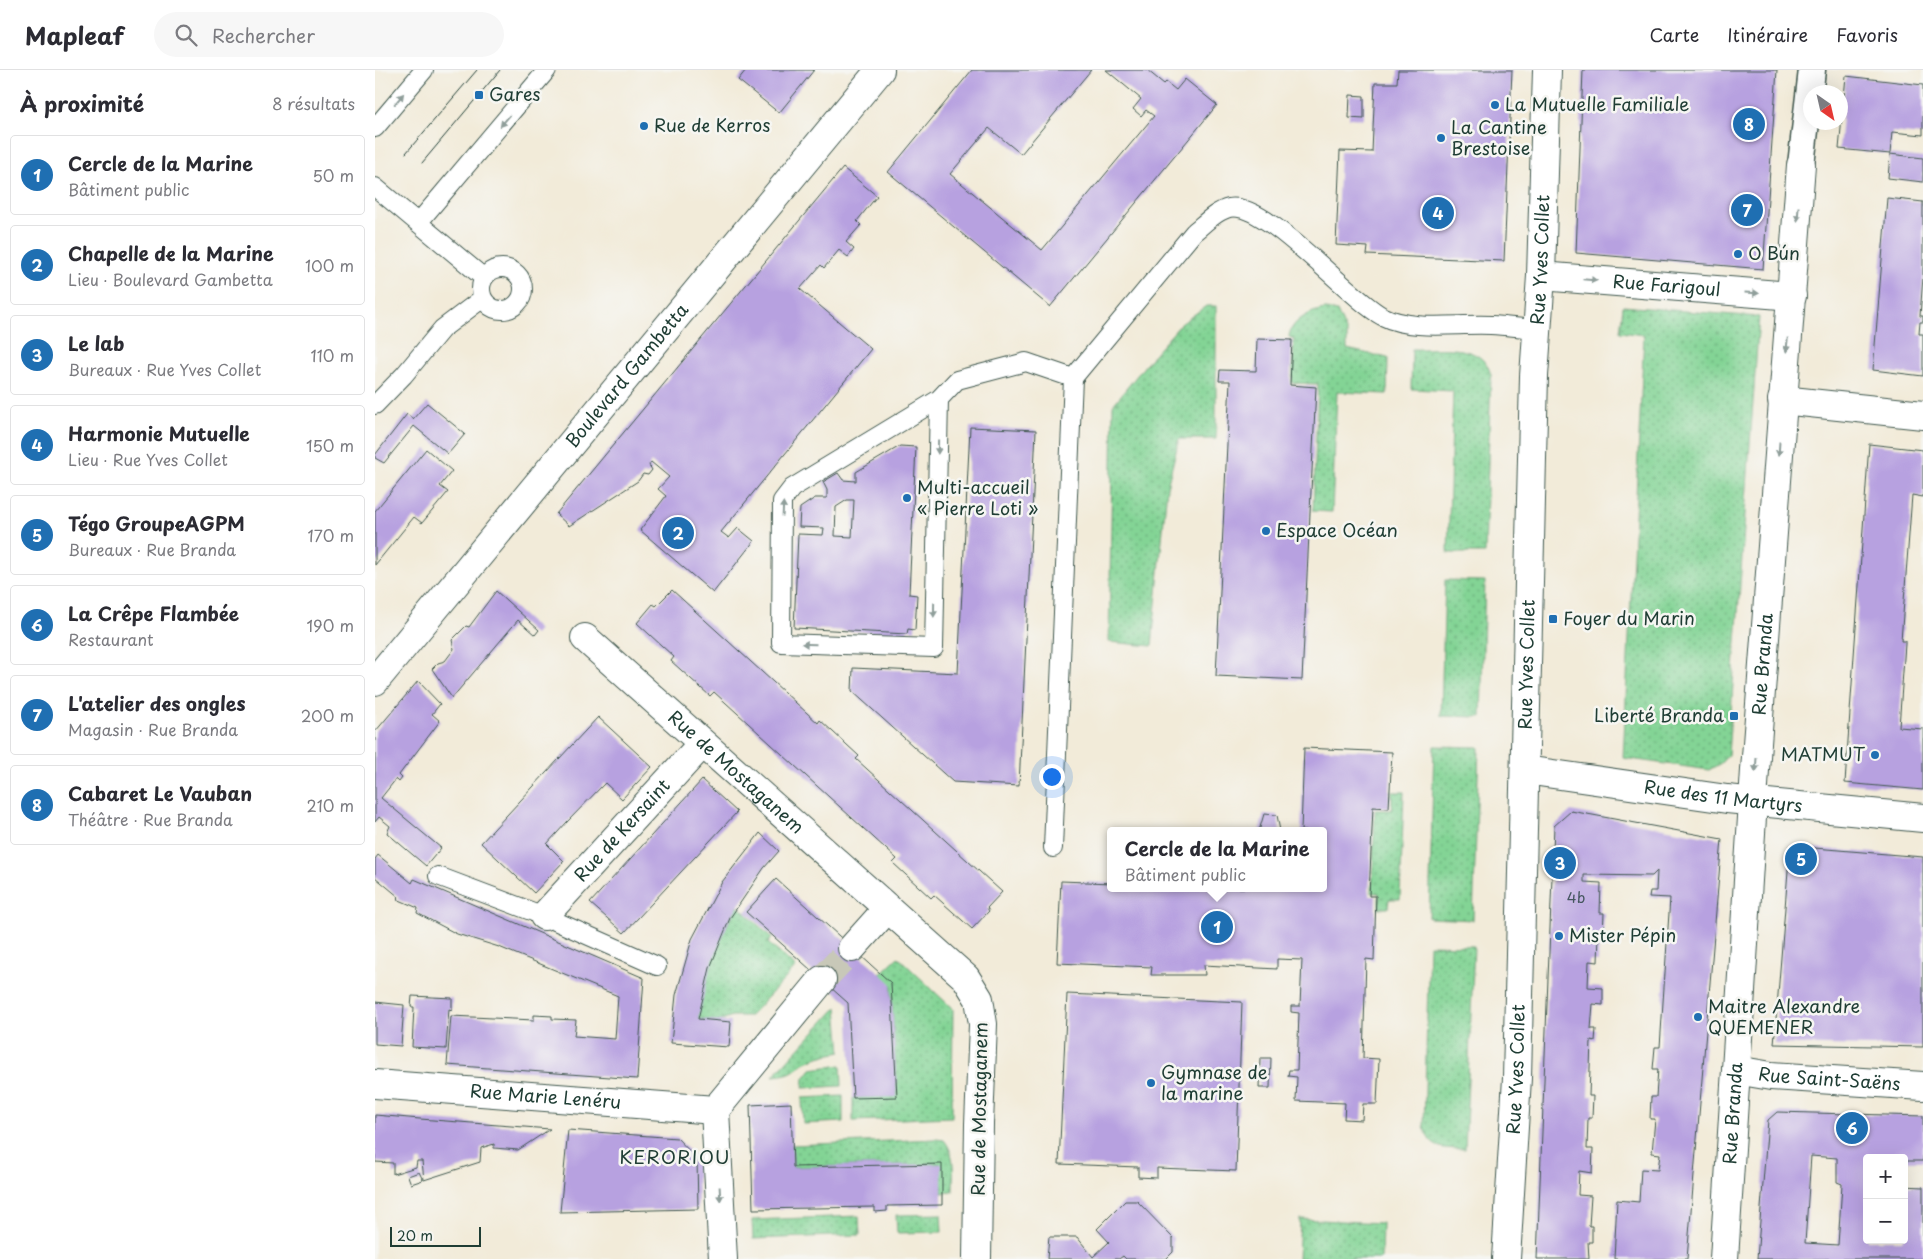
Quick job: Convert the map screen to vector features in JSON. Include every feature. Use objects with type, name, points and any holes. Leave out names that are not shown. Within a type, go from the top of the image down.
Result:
[{"type":"street","name":"Boulevard Gambetta","points":[[375,681],[880,70]]},
{"type":"street","name":"Rue Yves Collet","points":[[1506,1259],[1517,1078],[1537,329],[1541,276],[1547,70]]},
{"type":"street","name":"Rue Branda","points":[[1724,1259],[1753,802],[1782,400],[1792,296],[1801,165],[1812,70]]},
{"type":"street","name":"Rue Farigoul","points":[[1541,276],[1792,296]]},
{"type":"street","points":[[1782,400],[1923,415]]},
{"type":"street","name":"Rue de Mostaganem","points":[[585,638],[701,744],[965,978],[979,999],[983,1024],[971,1259]]},
{"type":"street","name":"Rue de Kersaint","points":[[544,916],[701,744]]},
{"type":"street","name":"Rue des 11 Martyrs","points":[[1525,770],[1753,802],[1923,818]]},
{"type":"street","points":[[852,948],[887,909]]},
{"type":"street","points":[[723,1259],[715,1110],[822,980]]},
{"type":"street","name":"Rue Saint-Saëns","points":[[1736,1070],[1771,1076],[1923,1086]]},
{"type":"street","name":"Rue Marie Lenéru","points":[[375,1084],[715,1110]]},
{"type":"lane","points":[[375,128],[424,70]]},
{"type":"lane","points":[[418,223],[547,70]]},
{"type":"lane","points":[[375,187],[484,278]]},
{"type":"lane","points":[[1053,848],[1073,378],[1194,232],[1211,218],[1229,208],[1247,211],[1267,220],[1382,316],[1409,324],[1492,325],[1537,329]]},
{"type":"lane","points":[[495,269],[508,269],[519,277],[523,290],[518,303],[506,310],[493,308],[483,298],[481,284],[484,278],[495,269]]},
{"type":"lane","points":[[375,405],[404,376],[442,330],[483,298]]},
{"type":"lane","points":[[939,399],[933,648],[781,643],[782,501],[792,488],[939,399],[957,380],[1026,362],[1073,378]]},
{"type":"lane","points":[[439,876],[544,916],[657,966]]},
{"type":"green space","points":[[1206,306],[1216,306],[1216,439],[1179,439],[1167,487],[1152,646],[1109,642],[1113,405],[1181,324]]},
{"type":"green space","points":[[1623,306],[1759,317],[1728,755],[1721,763],[1709,770],[1623,758],[1644,335],[1620,332]]},
{"type":"green space","points":[[1326,309],[1337,311],[1347,333],[1347,349],[1388,358],[1387,394],[1337,392],[1332,512],[1313,511],[1318,384],[1292,383],[1294,339],[1289,337],[1290,331],[1297,321],[1308,314]]},
{"type":"green space","points":[[1412,349],[1447,349],[1470,352],[1486,364],[1491,375],[1485,553],[1448,553],[1453,391],[1411,389]]},
{"type":"green space","points":[[1445,580],[1485,581],[1481,717],[1441,716]]},
{"type":"green space","points":[[1434,746],[1479,747],[1473,920],[1429,918]]},
{"type":"green space","points":[[1392,792],[1404,792],[1400,899],[1389,899],[1388,908],[1379,908],[1379,893],[1372,893],[1375,810],[1392,810]]},
{"type":"green space","points":[[738,906],[772,938],[768,943],[796,967],[750,1016],[732,1016],[719,1021],[698,1019],[712,961],[723,933]]},
{"type":"green space","points":[[1429,945],[1474,946],[1465,1149],[1444,1148],[1434,1144],[1430,1140],[1424,1126]]},
{"type":"green space","points":[[898,957],[953,1009],[952,1117],[853,1121],[853,1098],[897,1096],[891,984],[880,974]]},
{"type":"green space","points":[[837,1007],[841,1052],[806,1062],[788,1074],[773,1076]]},
{"type":"green space","points":[[841,1065],[842,1086],[803,1088],[804,1078],[811,1069]]},
{"type":"green space","points":[[843,1096],[843,1122],[803,1124],[802,1098]]},
{"type":"green space","points":[[944,1140],[952,1158],[953,1192],[942,1193],[941,1164],[793,1167],[792,1145]]},
{"type":"green space","points":[[941,1214],[942,1232],[897,1233],[896,1215]]},
{"type":"green space","points":[[859,1216],[860,1235],[753,1239],[752,1220]]},
{"type":"green space","points":[[1300,1219],[1382,1223],[1381,1259],[1298,1259]]},
{"type":"building","points":[[746,70],[814,70],[779,113],[738,80]]},
{"type":"building","points":[[972,70],[1091,70],[1021,154],[989,128],[950,174],[1042,250],[1154,116],[1146,110],[1141,116],[1133,109],[1141,99],[1106,70],[1147,70],[1164,84],[1166,82],[1176,90],[1185,79],[1217,105],[1050,307],[888,172]]},
{"type":"building","points":[[1398,70],[1512,70],[1504,261],[1367,255],[1368,247],[1336,245],[1340,151],[1372,152],[1375,83],[1397,83]]},
{"type":"building","points":[[1583,70],[1777,70],[1763,269],[1576,253]]},
{"type":"building","points":[[1846,76],[1923,85],[1923,135],[1892,132],[1890,154],[1839,149],[1841,130],[1848,130],[1848,85],[1845,85]]},
{"type":"building","points":[[1350,95],[1364,96],[1364,119],[1349,118]]},
{"type":"building","points":[[1890,154],[1923,158],[1923,182],[1888,178]]},
{"type":"building","points":[[843,168],[877,196],[857,221],[861,225],[846,242],[854,249],[848,257],[839,250],[824,268],[821,265],[800,289],[871,349],[721,532],[729,538],[738,528],[754,541],[713,593],[640,530],[666,496],[658,489],[669,477],[651,462],[649,465],[652,470],[648,475],[643,474],[638,481],[569,526],[556,514]]},
{"type":"building","points":[[1887,198],[1923,202],[1923,277],[1920,316],[1923,316],[1923,322],[1920,322],[1919,334],[1923,334],[1923,376],[1873,370]]},
{"type":"building","name":"Espace Océan","points":[[1257,339],[1292,340],[1290,385],[1316,387],[1302,680],[1216,676],[1230,381],[1219,381],[1220,370],[1256,371]]},
{"type":"building","points":[[427,403],[465,434],[448,454],[414,426],[384,463],[375,458],[375,455],[407,414],[413,419]]},
{"type":"building","points":[[970,427],[1036,430],[1019,786],[953,782],[852,691],[853,668],[958,673]]},
{"type":"building","points":[[1869,444],[1923,450],[1923,497],[1912,495],[1901,641],[1905,641],[1905,644],[1899,727],[1923,729],[1923,790],[1845,783]]},
{"type":"building","points":[[900,446],[916,447],[909,594],[917,595],[915,630],[908,629],[907,634],[794,628],[798,534],[823,535],[824,528],[799,527],[800,508],[815,498],[827,498],[827,490],[823,482],[838,473],[843,480],[856,481],[856,472]],"holes":[[[847,500],[854,500],[852,537],[835,536],[836,507]]]},
{"type":"building","points":[[426,449],[452,471],[440,486],[448,492],[422,523],[414,517],[375,565],[375,511]]},
{"type":"building","points":[[672,590],[818,723],[820,720],[859,756],[856,759],[1002,892],[987,908],[989,911],[972,929],[934,895],[931,898],[893,863],[897,859],[714,692],[710,696],[671,661],[674,657],[637,623],[653,604],[656,606]]},
{"type":"building","points":[[496,591],[539,630],[535,635],[518,620],[452,698],[432,669],[438,663],[445,661],[454,649],[452,640],[466,626],[469,627]]},
{"type":"building","points":[[418,681],[440,704],[432,714],[440,721],[399,775],[402,778],[399,782],[396,779],[381,798],[441,848],[426,866],[387,833],[390,826],[379,817],[375,822],[375,732]]},
{"type":"building","points":[[598,717],[652,767],[622,799],[605,783],[567,822],[547,844],[564,861],[534,893],[481,843]]},
{"type":"building","points":[[1304,748],[1392,752],[1389,808],[1373,807],[1369,896],[1376,896],[1374,960],[1366,959],[1363,1058],[1379,1059],[1377,1104],[1363,1104],[1362,1120],[1344,1119],[1345,1103],[1296,1101],[1297,1077],[1288,1076],[1289,1070],[1297,1070],[1299,1013],[1291,1012],[1291,1006],[1300,1006],[1302,960],[1277,959],[1277,969],[1204,965],[1205,975],[1151,975],[1152,967],[1057,963],[1061,881],[1107,883],[1107,892],[1327,892],[1327,827],[1301,827]]},
{"type":"building","points":[[702,780],[737,812],[624,933],[590,903]]},
{"type":"building","points":[[1571,811],[1722,839],[1687,1259],[1614,1259],[1617,1200],[1639,1202],[1641,1169],[1658,1170],[1660,1154],[1652,1153],[1655,1119],[1650,1119],[1651,1097],[1656,1097],[1658,1069],[1653,1069],[1655,1047],[1660,1047],[1670,898],[1649,897],[1650,891],[1656,891],[1657,871],[1652,876],[1584,875],[1584,882],[1601,883],[1600,913],[1604,913],[1603,935],[1599,935],[1598,962],[1589,961],[1588,987],[1603,988],[1603,1005],[1593,1004],[1591,1029],[1596,1029],[1595,1041],[1591,1040],[1589,1096],[1593,1096],[1592,1118],[1588,1118],[1587,1149],[1593,1149],[1592,1173],[1579,1171],[1578,1195],[1591,1196],[1589,1226],[1592,1226],[1592,1242],[1588,1242],[1589,1259],[1537,1259],[1554,826]]},
{"type":"building","points":[[1264,814],[1277,815],[1279,827],[1260,827]]},
{"type":"building","points":[[760,833],[779,851],[764,868],[730,918],[710,968],[698,1019],[731,1022],[729,1047],[671,1043],[676,995],[692,939],[722,882]]},
{"type":"building","points":[[1790,846],[1923,857],[1923,1047],[1774,1044]]},
{"type":"building","points":[[378,855],[412,883],[414,879],[644,978],[637,1079],[447,1065],[451,1016],[534,1020],[534,1015],[552,1016],[552,1019],[576,1020],[574,1036],[615,1039],[618,996],[499,947],[457,934],[417,913],[418,908],[397,899],[399,897],[375,877],[375,859]]},
{"type":"building","points":[[776,879],[891,983],[897,1097],[853,1098],[848,1003],[746,912]]},
{"type":"building","name":"Gymnase de la marine","points":[[1067,994],[1242,1002],[1236,1171],[1157,1168],[1157,1178],[1138,1177],[1138,1167],[1059,1164]]},
{"type":"building","points":[[412,996],[452,998],[452,1010],[449,1009],[446,1049],[412,1047],[414,1007],[411,1007]]},
{"type":"building","points":[[375,1002],[404,1005],[401,1046],[375,1044]]},
{"type":"building","points":[[1260,1058],[1271,1058],[1270,1088],[1259,1088]]},
{"type":"building","points":[[791,1103],[793,1167],[942,1164],[942,1205],[887,1206],[887,1211],[875,1212],[875,1207],[753,1209],[750,1105]]},
{"type":"building","points":[[1777,1112],[1923,1116],[1923,1161],[1908,1161],[1908,1154],[1863,1154],[1863,1244],[1908,1244],[1908,1186],[1923,1187],[1923,1259],[1757,1259],[1768,1120]],"holes":[[[1811,1156],[1837,1158],[1837,1182],[1842,1184],[1838,1245],[1805,1243]]]},
{"type":"building","points":[[375,1115],[550,1129],[518,1150],[494,1148],[494,1144],[481,1148],[480,1162],[424,1180],[422,1161],[417,1161],[416,1167],[393,1174],[393,1163],[375,1162]]},
{"type":"building","points":[[568,1130],[677,1138],[697,1159],[698,1209],[560,1212]]},
{"type":"building","points":[[419,1172],[423,1180],[411,1184],[408,1176]]},
{"type":"building","points":[[1125,1201],[1137,1201],[1173,1238],[1173,1252],[1166,1259],[1126,1259],[1123,1256],[1119,1259],[1047,1259],[1049,1237],[1077,1237],[1093,1257],[1109,1242],[1097,1229]]},
{"type":"tunnel","points":[[822,980],[852,948]]},
{"type":"tram line","points":[[406,153],[477,70]]},
{"type":"tram line","points":[[422,163],[500,70]]},
{"type":"place","name":"Gares","points":[[479,95]]},
{"type":"place","name":"La Mutuelle Familiale","points":[[1495,105]]},
{"type":"place","name":"Cabaret Le Vauban","points":[[1749,124]]},
{"type":"place","name":"Rue de Kerros","points":[[644,126]]},
{"type":"place","name":"La Cantine Brestoise","points":[[1441,138]]},
{"type":"place","name":"L'atelier des ongles","points":[[1747,210]]},
{"type":"place","name":"Harmonie Mutuelle","points":[[1438,213]]},
{"type":"place","name":"O Bún","points":[[1738,254]]},
{"type":"place","name":"Multi-accueil « Pierre Loti »","points":[[907,498]]},
{"type":"place","name":"Espace Océan","points":[[1266,531]]},
{"type":"place","name":"Chapelle de la Marine","points":[[678,533]]},
{"type":"place","name":"Foyer du Marin","points":[[1553,619]]},
{"type":"place","name":"Liberté Branda","points":[[1734,716]]},
{"type":"place","name":"MATMUT","points":[[1875,755]]},
{"type":"place","name":"Tégo GroupeAGPM","points":[[1801,859]]},
{"type":"place","name":"Le lab","points":[[1560,863]]},
{"type":"place","name":"Cercle de la Marine","points":[[1217,927]]},
{"type":"place","name":"Mister Pépin","points":[[1559,936]]},
{"type":"place","name":"Maitre Alexandre QUEMENER","points":[[1698,1017]]},
{"type":"place","name":"Gymnase de la marine","points":[[1151,1083]]},
{"type":"place","name":"La Crêpe Flambée","points":[[1852,1128]]},
{"type":"district","name":"KERORIOU","points":[[675,1157]]}]
